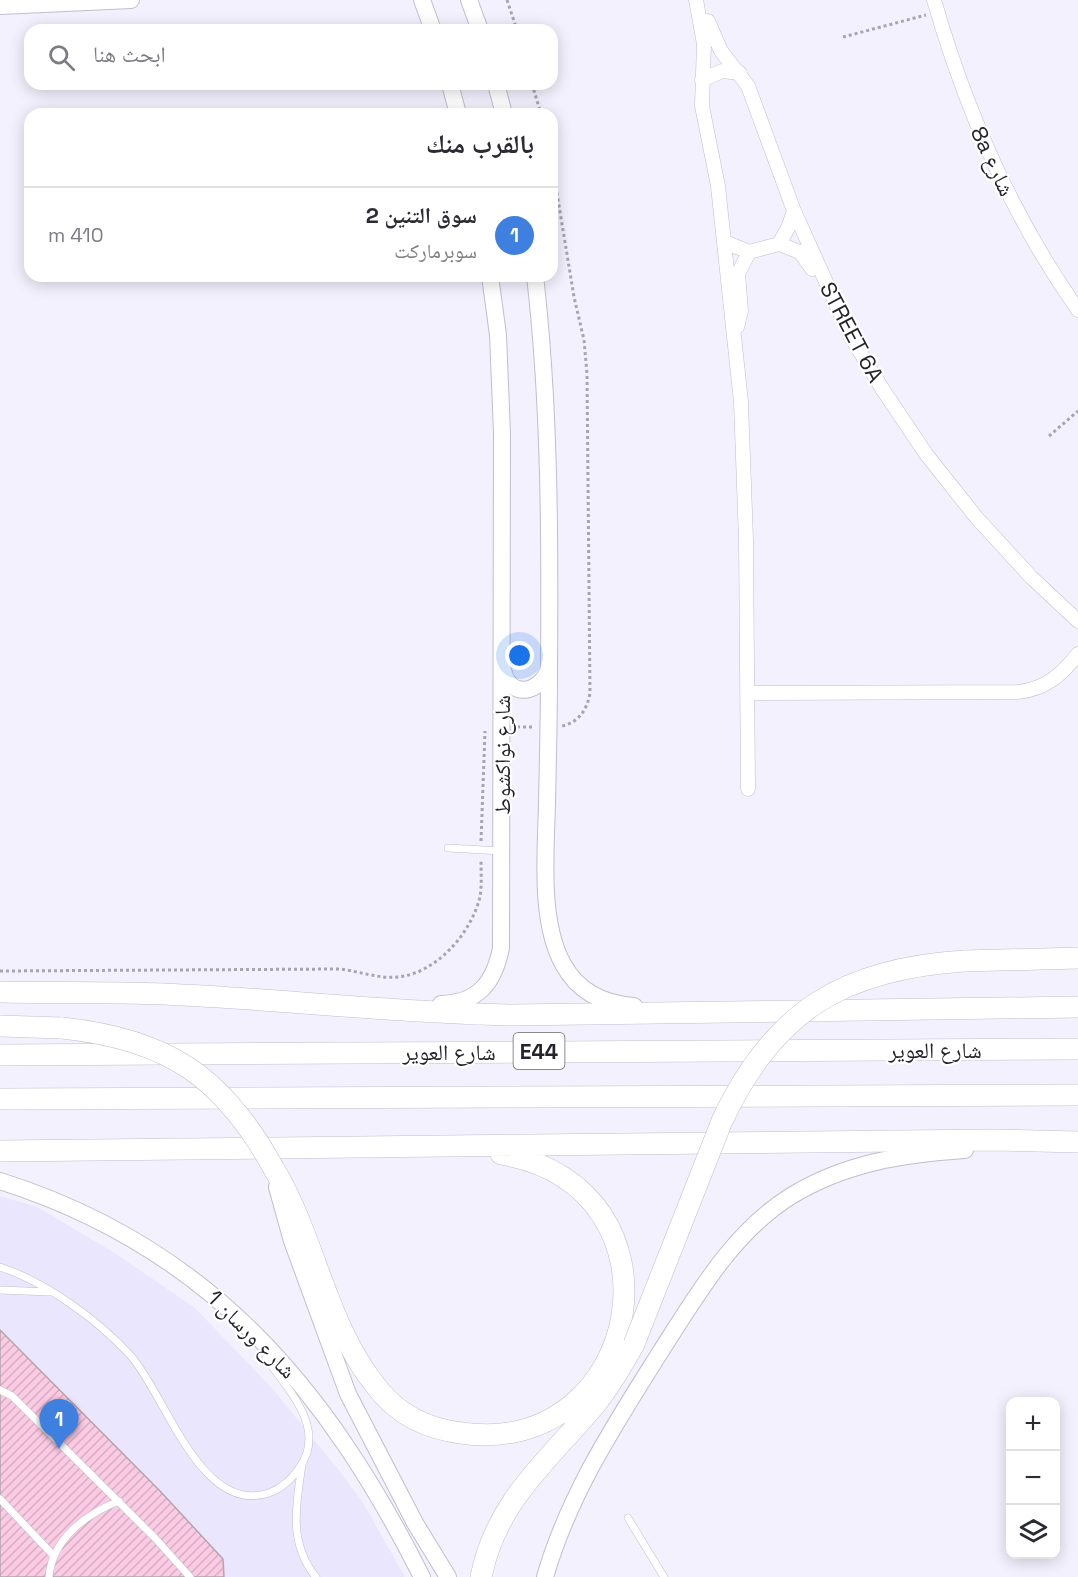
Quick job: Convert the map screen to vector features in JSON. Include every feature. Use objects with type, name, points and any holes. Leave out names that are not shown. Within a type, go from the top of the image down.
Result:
[{"type":"main road","points":[[481,1577],[492,1541],[518,1490],[596,1404],[634,1344],[722,1121],[739,1086],[757,1058],[804,1011],[832,993],[862,979],[926,963],[1078,958]]},
{"type":"main road","points":[[0,992],[164,994],[353,1005],[433,1014],[513,1015],[719,1010],[1078,1007]]},
{"type":"main road","points":[[0,1026],[62,1028],[106,1033],[149,1046],[189,1067],[223,1097],[252,1130],[294,1207],[346,1337],[379,1391],[402,1412],[446,1431],[483,1436],[514,1432],[548,1419],[579,1399],[603,1371],[618,1337],[625,1311],[626,1290],[622,1257],[603,1218],[590,1200],[565,1178],[536,1162],[503,1154],[429,1146]]},
{"type":"main road","name":"شارع العوير","points":[[0,1055],[1078,1049]]},
{"type":"main road","name":"شارع العوير","points":[[0,1099],[1078,1095]]},
{"type":"main road","points":[[0,1151],[991,1140],[1072,1142]]},
{"type":"street","points":[[0,6],[131,0]]},
{"type":"street","points":[[422,0],[431,24]]},
{"type":"street","points":[[470,0],[478,24]]},
{"type":"street","points":[[696,0],[704,45],[702,106],[725,242],[745,479],[748,789]]},
{"type":"street","name":"STREET 6A","points":[[696,0],[721,51],[740,73],[750,92],[794,211],[833,300],[881,387],[942,476],[1003,548],[1078,621]]},
{"type":"street","name":"8a شارع","points":[[936,6],[966,99],[988,153],[1043,257],[1078,310]]},
{"type":"street","points":[[702,81],[722,70],[740,73]]},
{"type":"street","points":[[452,90],[456,108]]},
{"type":"street","points":[[498,90],[502,108]]},
{"type":"street","points":[[778,244],[788,228],[794,211]]},
{"type":"street","points":[[725,242],[749,252],[778,244],[794,248],[806,258],[821,286],[833,300]]},
{"type":"street","points":[[734,332],[741,311],[738,274],[749,252]]},
{"type":"street","name":"شارع نواكشوط","points":[[353,1005],[463,1003],[489,982],[497,966],[501,948],[502,433],[498,335],[491,282]]},
{"type":"street","name":"شارع نواكشوط","points":[[536,282],[546,428],[549,669],[545,874],[554,940],[563,964],[579,985],[599,1000],[620,1005],[719,1010]]},
{"type":"street","points":[[747,693],[1018,692],[1038,688],[1054,680],[1078,654]]},
{"type":"street","points":[[502,666],[510,685],[529,690],[538,687],[549,669]]},
{"type":"street","points":[[545,1577],[569,1510],[618,1417],[725,1257],[766,1215],[815,1183],[870,1162],[930,1152],[1072,1142]]},
{"type":"street","points":[[274,1169],[291,1241],[348,1394],[415,1523],[448,1577]]},
{"type":"street","name":"شارع ورسان 1","points":[[0,1182],[49,1198],[113,1227],[149,1248],[205,1287],[246,1323],[284,1363],[327,1419],[375,1492],[422,1577]]},
{"type":"lane","points":[[448,848],[502,850]]},
{"type":"lane","points":[[0,1267],[32,1280],[95,1322],[132,1358],[148,1378],[204,1471],[221,1487],[243,1496],[264,1495],[283,1486],[303,1462]]},
{"type":"lane","points":[[0,1290],[50,1292]]},
{"type":"lane","points":[[246,1323],[302,1410],[309,1443],[303,1462],[295,1527],[300,1551],[316,1577]]},
{"type":"lane","points":[[0,1390],[12,1396],[119,1502],[190,1577]]},
{"type":"lane","points":[[0,1499],[53,1555]]},
{"type":"lane","points":[[49,1577],[53,1555],[68,1534],[99,1510],[119,1502]]},
{"type":"lane","points":[[628,1518],[664,1577]]},
{"type":"path","points":[[507,0],[515,24]]},
{"type":"path","points":[[843,37],[936,6]]},
{"type":"path","points":[[534,90],[539,108]]},
{"type":"path","points":[[0,971],[339,969],[387,977],[409,975],[439,959],[458,940],[472,918],[481,888],[483,734],[489,728],[558,727],[577,720],[588,703],[590,693],[586,357],[558,197]]},
{"type":"path","points":[[1049,436],[1078,411]]},
{"type":"shaded area","points":[[0,1196],[37,1207],[113,1252],[195,1308],[271,1387],[341,1473],[363,1503],[405,1577],[0,1577]]},
{"type":"building","points":[[0,1330],[160,1491],[223,1559],[224,1577],[0,1577]]},
{"type":"place","name":"سوق التنين 2","points":[[59,1449]]}]
